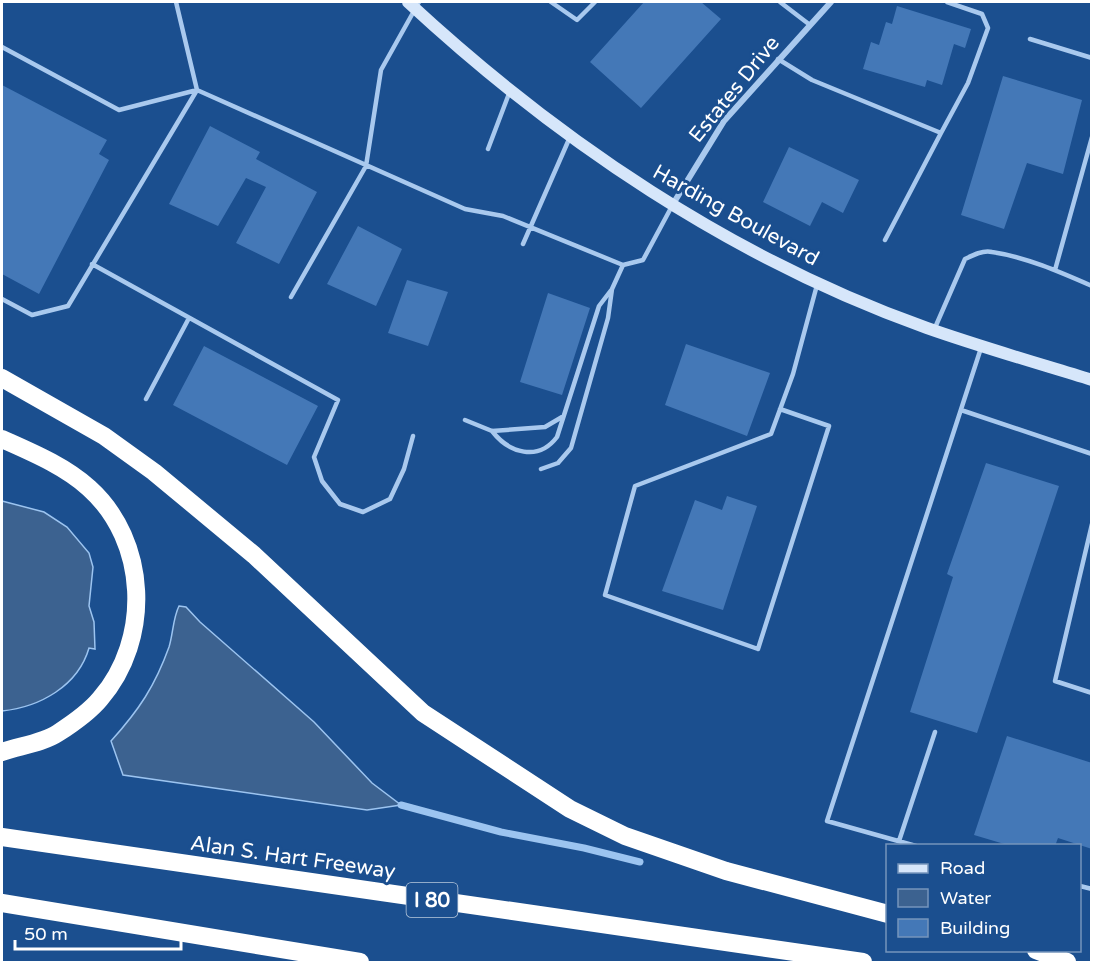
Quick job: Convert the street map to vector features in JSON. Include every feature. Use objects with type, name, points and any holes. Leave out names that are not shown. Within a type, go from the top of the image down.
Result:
[{"type":"highway","points":[[2,378],[104,436],[154,472],[254,555],[423,713],[471,747],[570,809],[626,836],[726,871],[886,913]]},
{"type":"highway","points":[[2,439],[66,472],[89,488],[127,539],[136,577],[136,626],[122,664],[100,699],[56,735],[2,752]]},
{"type":"highway","name":"Alan S. Hart Freeway","points":[[2,837],[863,963]]},
{"type":"highway","points":[[2,903],[360,963]]},
{"type":"highway","points":[[1039,952],[1067,963]]},
{"type":"main road","name":"Harding Boulevard","points":[[414,4],[510,92],[570,137],[712,228],[818,282],[934,330],[1092,380]]},
{"type":"street","name":"Estates Drive","points":[[673,204],[724,121],[831,2]]},
{"type":"lane","points":[[2,299],[32,315],[68,306],[197,90],[176,2]]},
{"type":"lane","points":[[551,2],[577,20],[595,2]]},
{"type":"lane","points":[[780,2],[810,25]]},
{"type":"lane","points":[[885,240],[968,83],[988,28],[982,14],[947,2]]},
{"type":"lane","points":[[291,297],[366,166],[381,70],[414,4]]},
{"type":"lane","points":[[1030,39],[1092,58]]},
{"type":"lane","points":[[2,47],[119,110],[197,90],[465,209],[503,216],[623,265],[643,260],[673,204]]},
{"type":"lane","points":[[778,59],[812,80],[941,133]]},
{"type":"lane","points":[[488,149],[510,92]]},
{"type":"lane","points":[[523,244],[528,228],[570,137]]},
{"type":"lane","points":[[1055,270],[1092,137]]},
{"type":"lane","points":[[934,330],[965,260],[975,254],[990,251],[1055,270],[1092,286]]},
{"type":"lane","points":[[92,264],[338,400],[314,457],[322,481],[340,504],[363,512],[390,500],[404,469],[413,436]]},
{"type":"lane","points":[[492,431],[502,444],[527,454],[540,452],[557,437],[600,306],[612,289],[623,265]]},
{"type":"lane","points":[[780,409],[830,426],[758,649],[605,595],[635,486],[771,434],[780,409],[793,374],[818,282]]},
{"type":"lane","points":[[541,469],[558,463],[571,448],[608,318],[612,289]]},
{"type":"lane","points":[[146,399],[189,318]]},
{"type":"lane","points":[[909,844],[827,821],[982,345]]},
{"type":"lane","points":[[961,410],[1092,454]]},
{"type":"lane","points":[[465,420],[492,431],[545,427],[562,417]]},
{"type":"lane","points":[[1092,524],[1055,681],[1092,693]]},
{"type":"lane","points":[[899,841],[935,732]]},
{"type":"water","points":[[2,501],[44,512],[67,527],[89,553],[93,567],[89,606],[94,622],[95,649],[89,648],[76,673],[56,692],[30,705],[2,711]]},
{"type":"water","points":[[179,606],[186,607],[200,622],[314,722],[372,783],[401,805],[367,810],[123,775],[111,741],[130,719],[152,686],[169,647]]},
{"type":"building","points":[[644,2],[701,2],[721,19],[641,108],[590,62]]},
{"type":"building","points":[[897,6],[971,29],[965,48],[954,44],[942,85],[927,80],[925,87],[863,69],[871,42],[879,45],[886,22],[892,24]]},
{"type":"building","points":[[1003,76],[1082,100],[1063,174],[1027,163],[1004,229],[961,215]]},
{"type":"building","points":[[2,85],[107,140],[99,154],[109,160],[39,294],[2,274]]},
{"type":"building","points":[[210,126],[260,152],[256,159],[317,192],[279,264],[236,243],[266,187],[246,178],[218,226],[169,204]]},
{"type":"building","points":[[789,147],[859,180],[843,213],[822,202],[810,226],[763,202]]},
{"type":"building","points":[[358,226],[402,249],[376,306],[327,284]]},
{"type":"building","points":[[407,280],[448,292],[428,346],[388,333]]},
{"type":"building","points":[[548,293],[590,308],[562,395],[520,382]]},
{"type":"building","points":[[686,344],[770,373],[747,436],[665,405]]},
{"type":"building","points":[[204,346],[318,406],[287,465],[173,405]]},
{"type":"building","points":[[986,463],[1059,486],[977,733],[910,712],[953,577],[947,574]]},
{"type":"building","points":[[727,496],[757,506],[723,610],[662,591],[695,500],[722,510]]},
{"type":"building","points":[[1007,736],[1092,763],[1092,849],[1058,838],[1056,844],[1004,844],[974,835]]},
{"type":"waterway","points":[[401,805],[501,832],[584,848],[640,862]]}]
